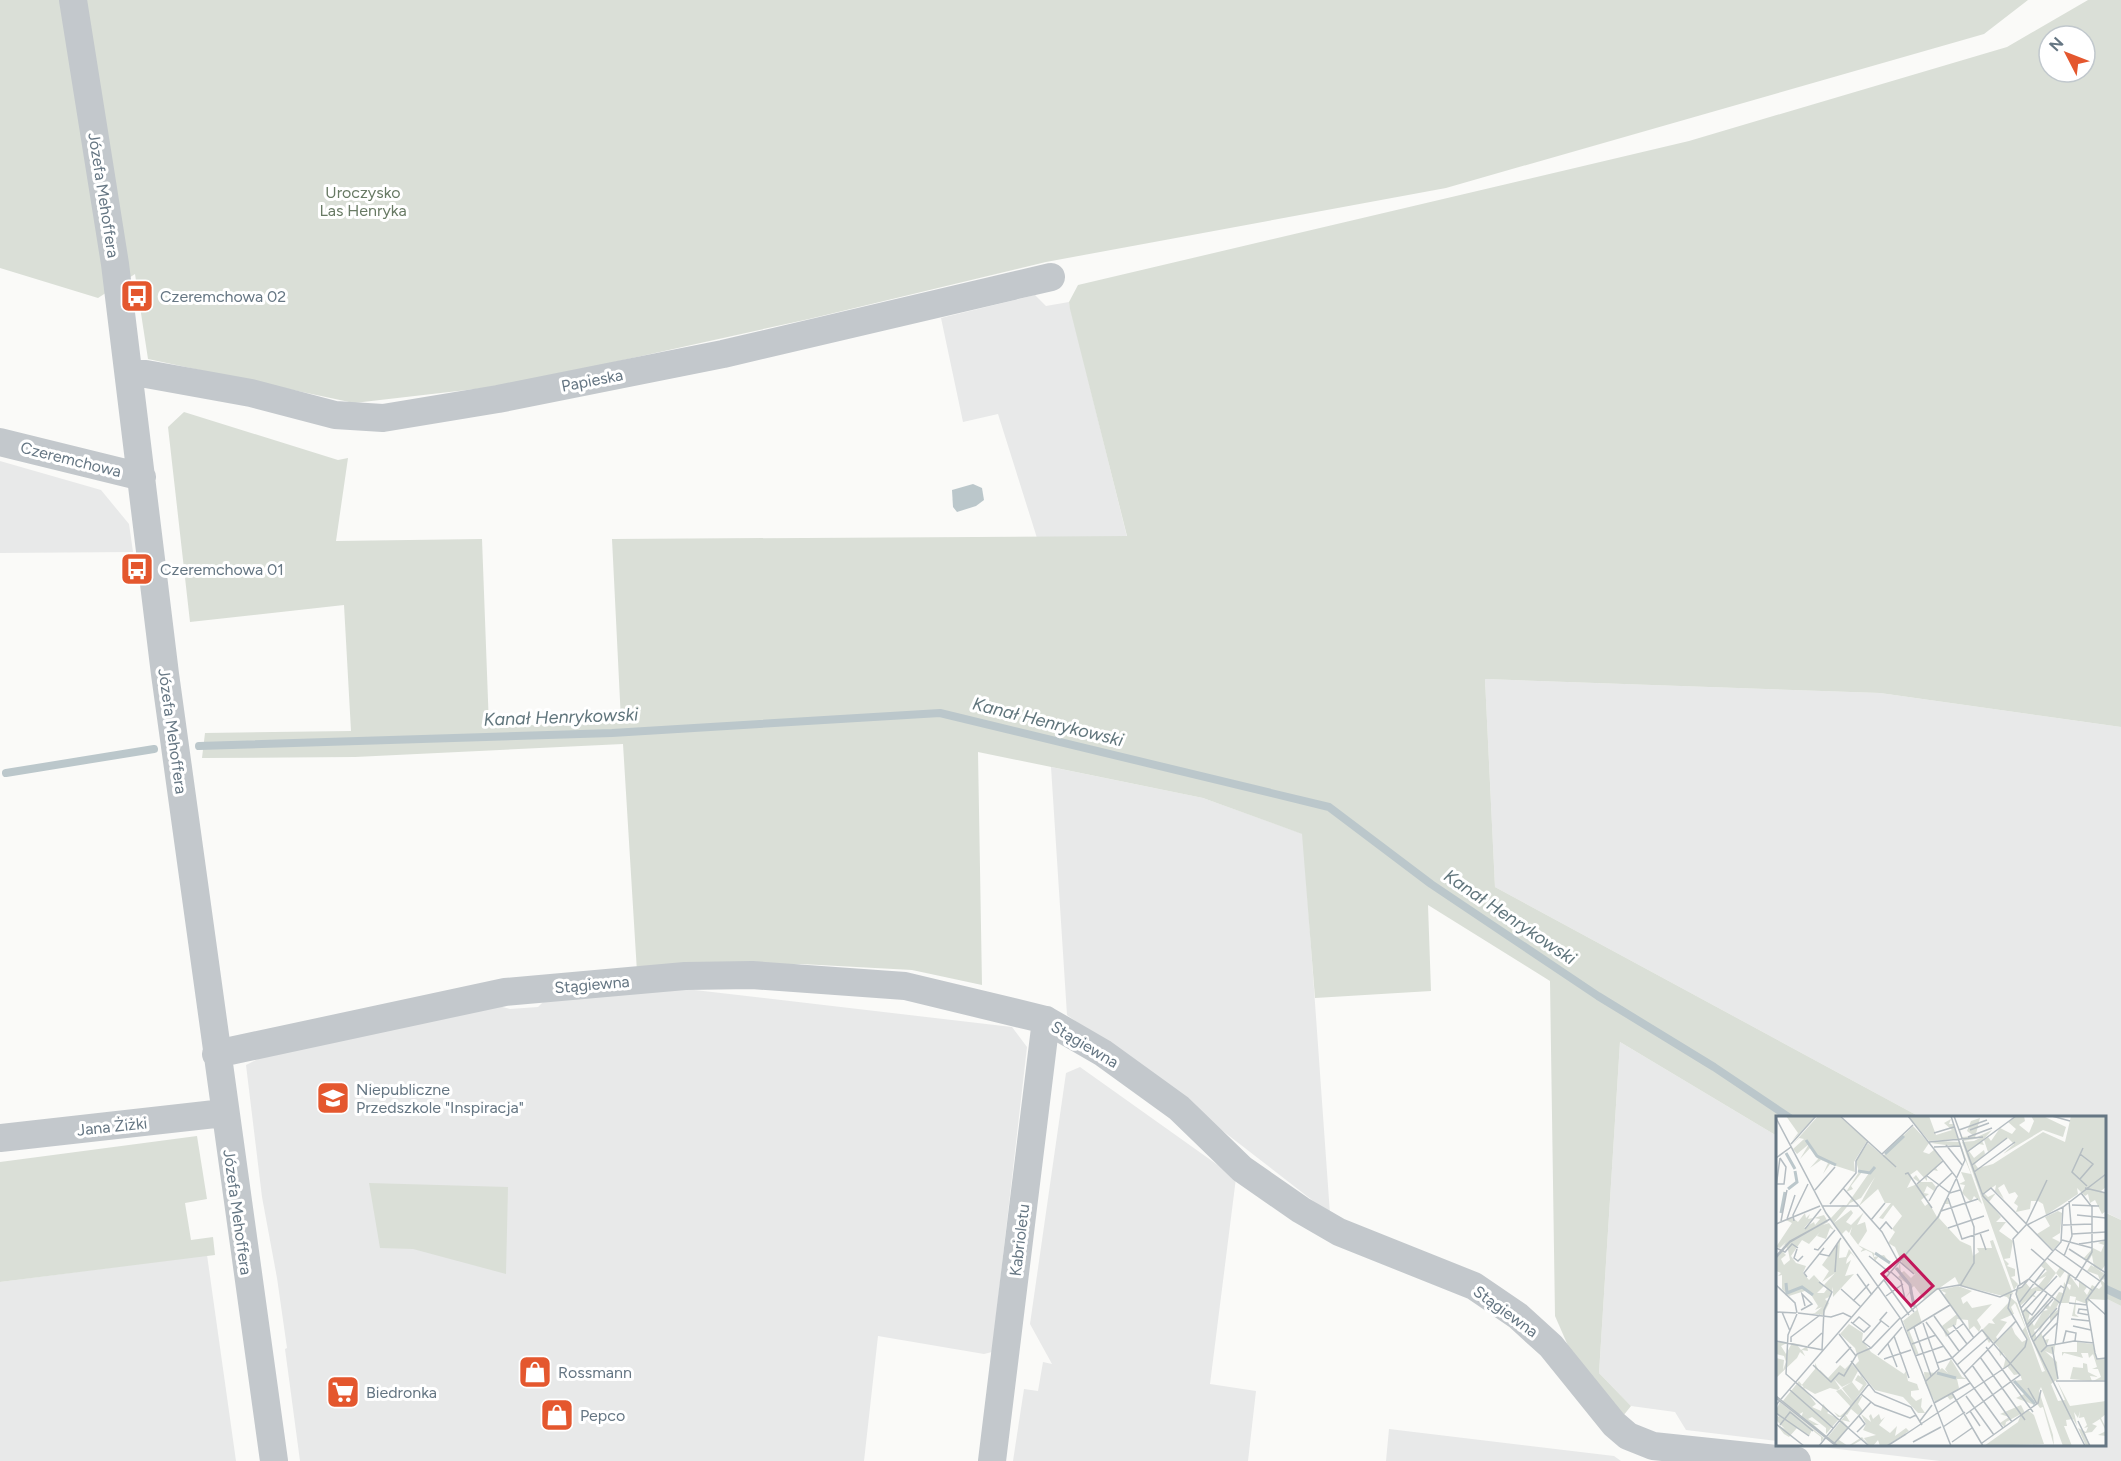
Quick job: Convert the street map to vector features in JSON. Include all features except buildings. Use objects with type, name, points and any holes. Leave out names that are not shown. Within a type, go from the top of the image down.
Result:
[{"type":"street","name":"Józefa Mehoffera","points":[[73,0],[115,264],[165,674],[274,1461]]},
{"type":"street","name":"Papieska","points":[[129,374],[146,374],[251,393],[335,415],[383,418],[498,399],[723,354],[1051,277]]},
{"type":"street","name":"Czeremchowa","points":[[0,442],[142,477]]},
{"type":"street","name":"Stągiewna","points":[[216,1054],[504,992],[685,976],[752,975],[905,986],[1046,1020],[1103,1053],[1179,1108],[1236,1164],[1301,1210],[1340,1232],[1474,1286],[1518,1316],[1551,1346],[1614,1424],[1652,1454],[1797,1461]]},
{"type":"street","name":"Kabrioletu","points":[[992,1461],[1046,1020]]},
{"type":"street","name":"Jana Żiżki","points":[[0,1138],[224,1113]]},
{"type":"shaded area","points":[[1035,295],[1046,306],[1069,302],[1127,537],[1037,538],[998,414],[963,422],[941,318]]},
{"type":"shaded area","points":[[0,461],[101,490],[129,524],[133,552],[0,553]]},
{"type":"shaded area","points":[[973,484],[982,488],[984,500],[976,506],[957,512],[953,507],[952,490]]},
{"type":"shaded area","points":[[1485,679],[1880,693],[2121,727],[2121,1220],[2106,1212],[2106,1116],[1918,1116],[1495,887]]},
{"type":"shaded area","points":[[1051,767],[1203,798],[1303,834],[1330,1214],[1166,1087],[1067,1015]]},
{"type":"shaded area","points":[[686,989],[1012,1027],[1027,1047],[992,1352],[984,1354],[878,1336],[864,1461],[300,1461],[285,1349],[287,1348],[262,1197],[246,1065],[284,1046],[495,1005],[510,1009],[538,1007],[545,1000]]},
{"type":"shaded area","points":[[1620,1042],[1776,1135],[1776,1441],[1686,1430],[1675,1412],[1631,1406],[1599,1373]]},
{"type":"shaded area","points":[[1080,1067],[1236,1178],[1210,1384],[1256,1391],[1248,1461],[1013,1461],[1024,1389],[1038,1391],[1043,1362],[1052,1364],[1030,1324],[1066,1073]]},
{"type":"shaded area","points":[[207,1255],[236,1461],[0,1461],[0,1282]]},
{"type":"shaded area","points":[[2106,1298],[2121,1306],[2121,1461],[1940,1461],[1812,1446],[2106,1446]]},
{"type":"shaded area","points":[[1389,1429],[1614,1456],[1621,1461],[1386,1461]]},
{"type":"green space","name":"Uroczysko Las Henryka","points":[[0,0],[2028,0],[1984,34],[1446,188],[1046,262],[809,319],[510,385],[354,403],[148,359],[135,274],[98,298],[0,268]]},
{"type":"green space","points":[[2088,0],[2121,0],[2121,727],[1880,693],[1485,679],[1495,887],[1918,1116],[1776,1116],[1776,1135],[1620,1042],[1599,1373],[1631,1406],[1619,1421],[1576,1364],[1555,1316],[1550,981],[1428,905],[1431,991],[1315,998],[1302,834],[1203,798],[978,752],[982,985],[912,970],[801,964],[637,972],[623,744],[355,757],[202,758],[205,733],[351,731],[344,605],[190,622],[168,427],[184,412],[338,460],[348,458],[336,541],[482,539],[489,727],[621,721],[612,539],[1127,536],[1070,309],[1069,302],[1078,285],[1689,141],[2007,47],[2037,30],[2037,84],[2097,84],[2097,24],[2047,24]]},
{"type":"green space","points":[[197,1136],[207,1199],[185,1203],[191,1240],[213,1237],[215,1255],[0,1282],[0,1162]]},
{"type":"green space","points":[[369,1183],[508,1187],[506,1274],[413,1249],[380,1248]]},
{"type":"green space","points":[[2106,1213],[2121,1220],[2121,1306],[2106,1298]]},
{"type":"waterway","name":"Kanał Henrykowski","points":[[199,746],[612,733],[940,713],[1329,807],[1431,884],[1598,996],[1714,1067],[1787,1116]]},
{"type":"waterway","name":"Kanał Henrykowski","points":[[6,773],[154,749]]},
{"type":"waterway","name":"Kanał Henrykowski","points":[[2106,1289],[2121,1296]]},
{"type":"place","name":"Czeremchowa 02","points":[[137,296]]},
{"type":"place","name":"Czeremchowa 01","points":[[137,569]]},
{"type":"place","name":"Niepubliczne Przedszkole \"Inspiracja\"","points":[[333,1098]]},
{"type":"place","name":"Rossmann","points":[[535,1372]]},
{"type":"place","name":"Biedronka","points":[[343,1392]]},
{"type":"place","name":"Pepco","points":[[557,1415]]}]
